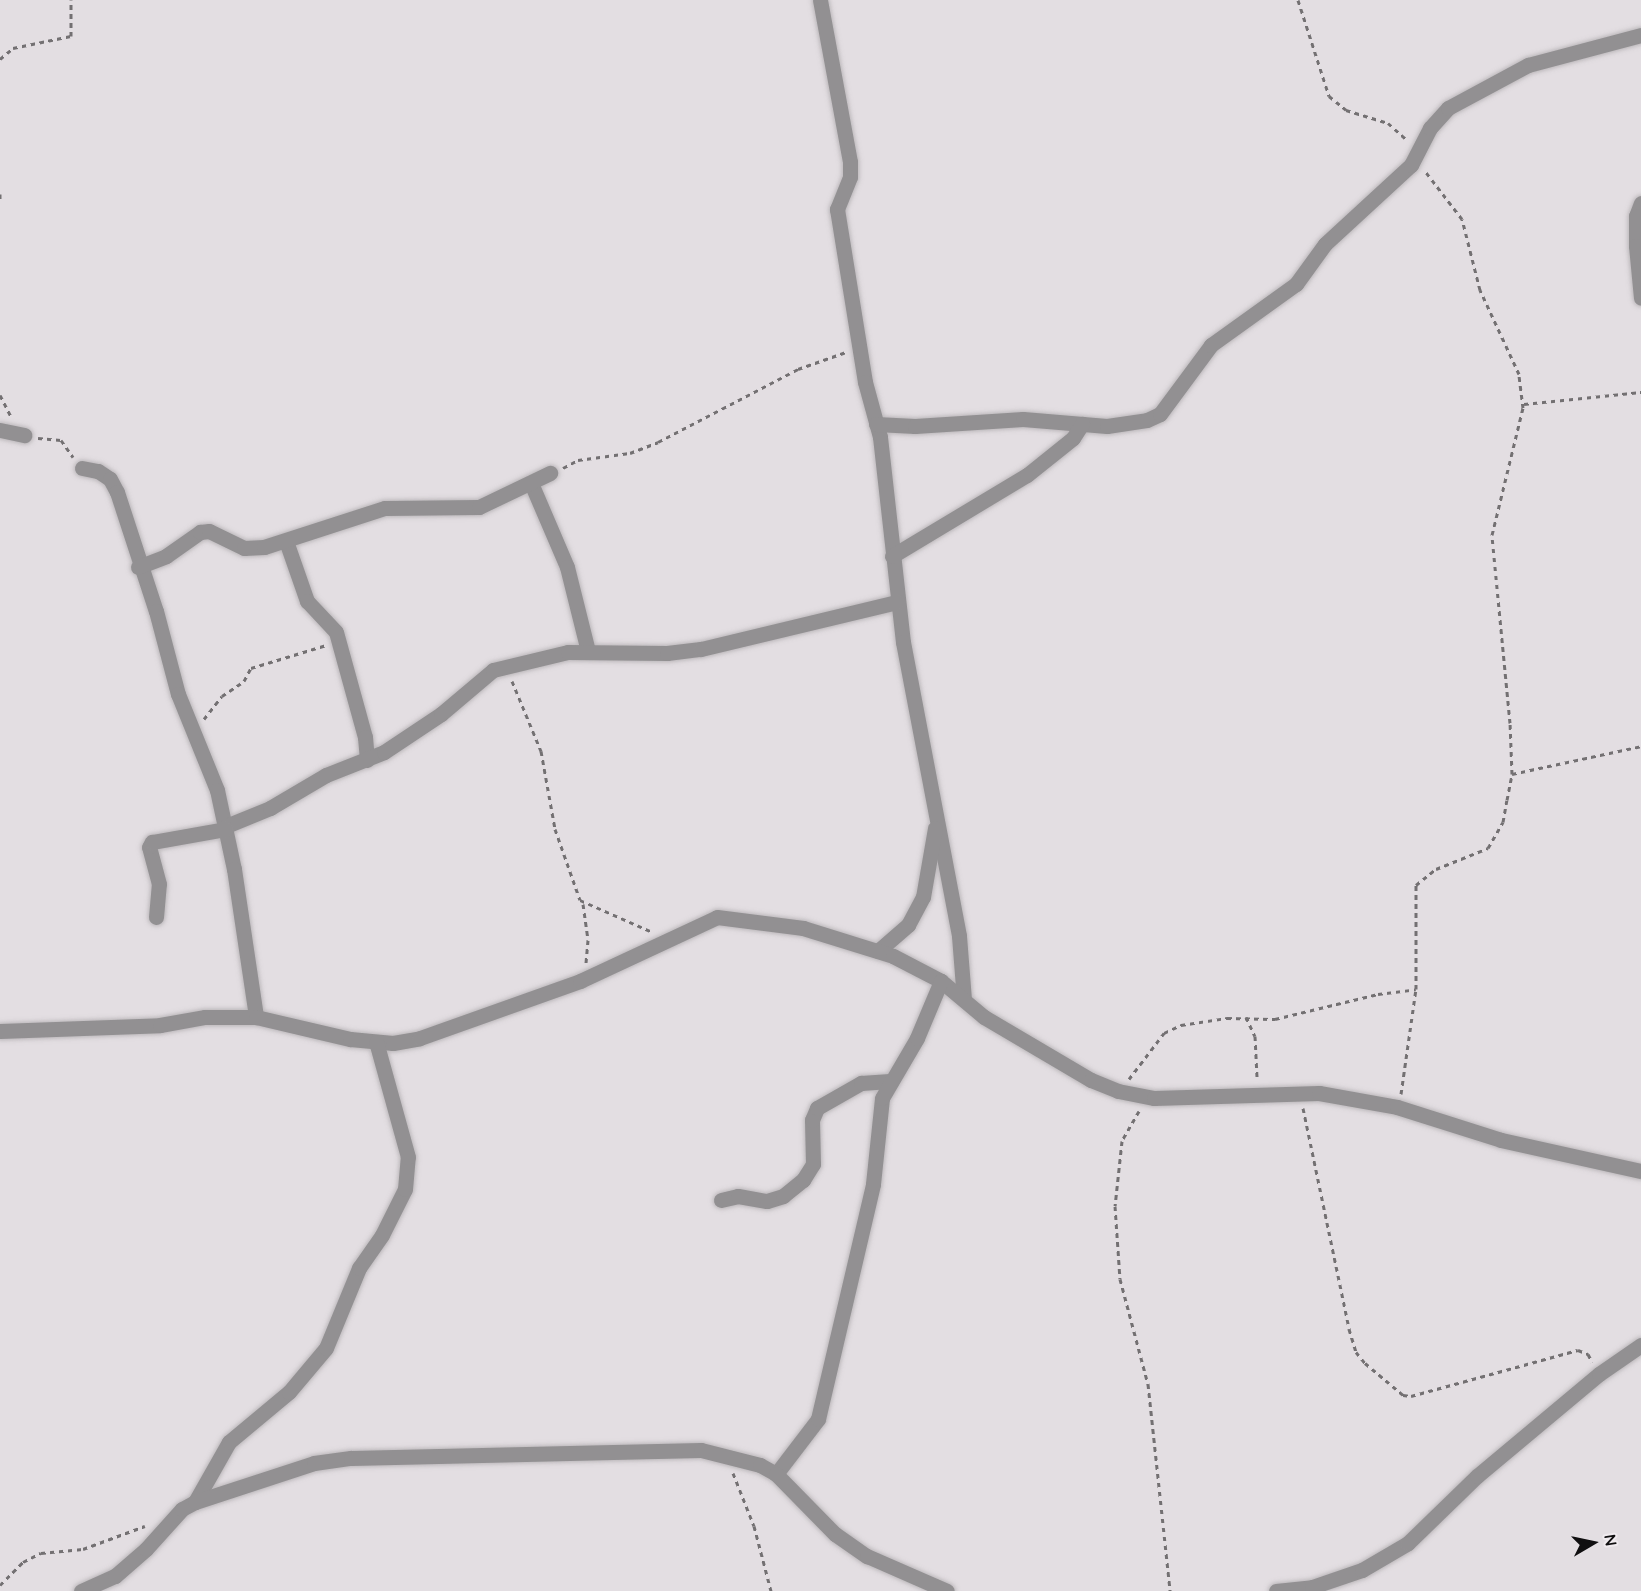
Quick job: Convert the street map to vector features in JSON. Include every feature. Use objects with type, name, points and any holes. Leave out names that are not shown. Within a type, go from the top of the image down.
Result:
[{"type":"street","points":[[820,0],[850,162],[850,177],[837,209],[859,346],[888,491],[897,602],[936,822],[959,936],[964,999]]},
{"type":"street","points":[[876,424],[915,426],[1023,419],[1107,426],[1147,420],[1160,414],[1211,345],[1296,284],[1325,244],[1392,185],[1416,155],[1430,128],[1448,108],[1507,73],[1641,34]]},
{"type":"street","points":[[1641,203],[1636,216],[1636,246],[1641,298]]},
{"type":"street","points":[[892,556],[1028,475],[1073,438],[1082,424]]},
{"type":"street","points":[[0,430],[24,435]]},
{"type":"street","points":[[82,468],[98,471],[110,479],[192,730],[217,790],[226,827],[256,1017]]},
{"type":"street","points":[[138,567],[166,556],[200,532],[209,531],[244,548],[286,541],[385,508],[479,507],[550,473]]},
{"type":"street","points":[[531,483],[567,567],[588,651]]},
{"type":"street","points":[[286,541],[307,601],[328,621],[339,642],[365,737],[367,760]]},
{"type":"street","points":[[156,917],[159,884],[152,842],[226,827],[270,808],[315,780],[367,760],[422,728],[493,670],[588,651],[667,653],[701,649],[897,602]]},
{"type":"street","points":[[878,951],[908,925],[923,897],[936,822]]},
{"type":"street","points":[[0,1030],[160,1025],[205,1017],[256,1017],[376,1042],[420,1038],[580,981],[668,937],[717,917],[803,928],[878,951],[941,981],[993,1023],[1091,1080],[1118,1091],[1154,1098],[1301,1092],[1397,1107],[1502,1140],[1641,1171]]},
{"type":"street","points":[[776,1474],[818,1419],[859,1252],[875,1165],[878,1118],[890,1081],[917,1038],[941,981]]},
{"type":"street","points":[[195,1502],[229,1442],[289,1392],[326,1348],[359,1268],[382,1234],[405,1189],[408,1157],[376,1042]]},
{"type":"street","points":[[721,1200],[738,1196],[767,1201],[783,1196],[803,1180],[813,1164],[812,1120],[817,1108],[861,1083],[890,1081]]},
{"type":"street","points":[[1275,1591],[1312,1587],[1362,1570],[1408,1543],[1477,1476],[1599,1374],[1641,1345]]},
{"type":"street","points":[[81,1591],[115,1576],[146,1549],[182,1509],[195,1502],[314,1463],[351,1458],[701,1450],[726,1456],[776,1474],[835,1534],[867,1556],[947,1591]]},
{"type":"path","points":[[0,59],[13,48],[70,36],[71,0]]},
{"type":"path","points":[[1298,0],[1329,96],[1346,110],[1397,129],[1462,219],[1480,290],[1519,374],[1523,404],[1522,425],[1492,535],[1510,723],[1512,774],[1503,822],[1488,848],[1436,869],[1416,885],[1416,989],[1397,1107]]},
{"type":"path","points":[[0,194],[0,202]]},
{"type":"path","points":[[550,473],[578,460],[630,453],[658,442],[798,369],[859,346]]},
{"type":"path","points":[[1523,404],[1641,392]]},
{"type":"path","points":[[192,730],[222,696],[244,681],[252,668],[279,656],[339,642]]},
{"type":"path","points":[[505,666],[540,751],[555,829],[582,903],[588,940],[580,981]]},
{"type":"path","points":[[1512,774],[1641,746]]},
{"type":"path","points":[[582,903],[668,937]]},
{"type":"path","points":[[1118,1091],[1164,1033],[1181,1025],[1246,1017],[1275,1019],[1378,994],[1416,989]]},
{"type":"path","points":[[1246,1017],[1255,1036],[1257,1077]]},
{"type":"path","points":[[1301,1092],[1308,1144],[1349,1329],[1356,1352],[1365,1363],[1403,1395],[1411,1396],[1578,1350],[1588,1354],[1599,1374]]},
{"type":"path","points":[[1154,1098],[1131,1121],[1122,1141],[1114,1206],[1120,1279],[1148,1384],[1170,1591]]},
{"type":"path","points":[[726,1456],[754,1526],[771,1591]]},
{"type":"path","points":[[0,1585],[23,1563],[41,1553],[93,1546],[149,1524]]}]
